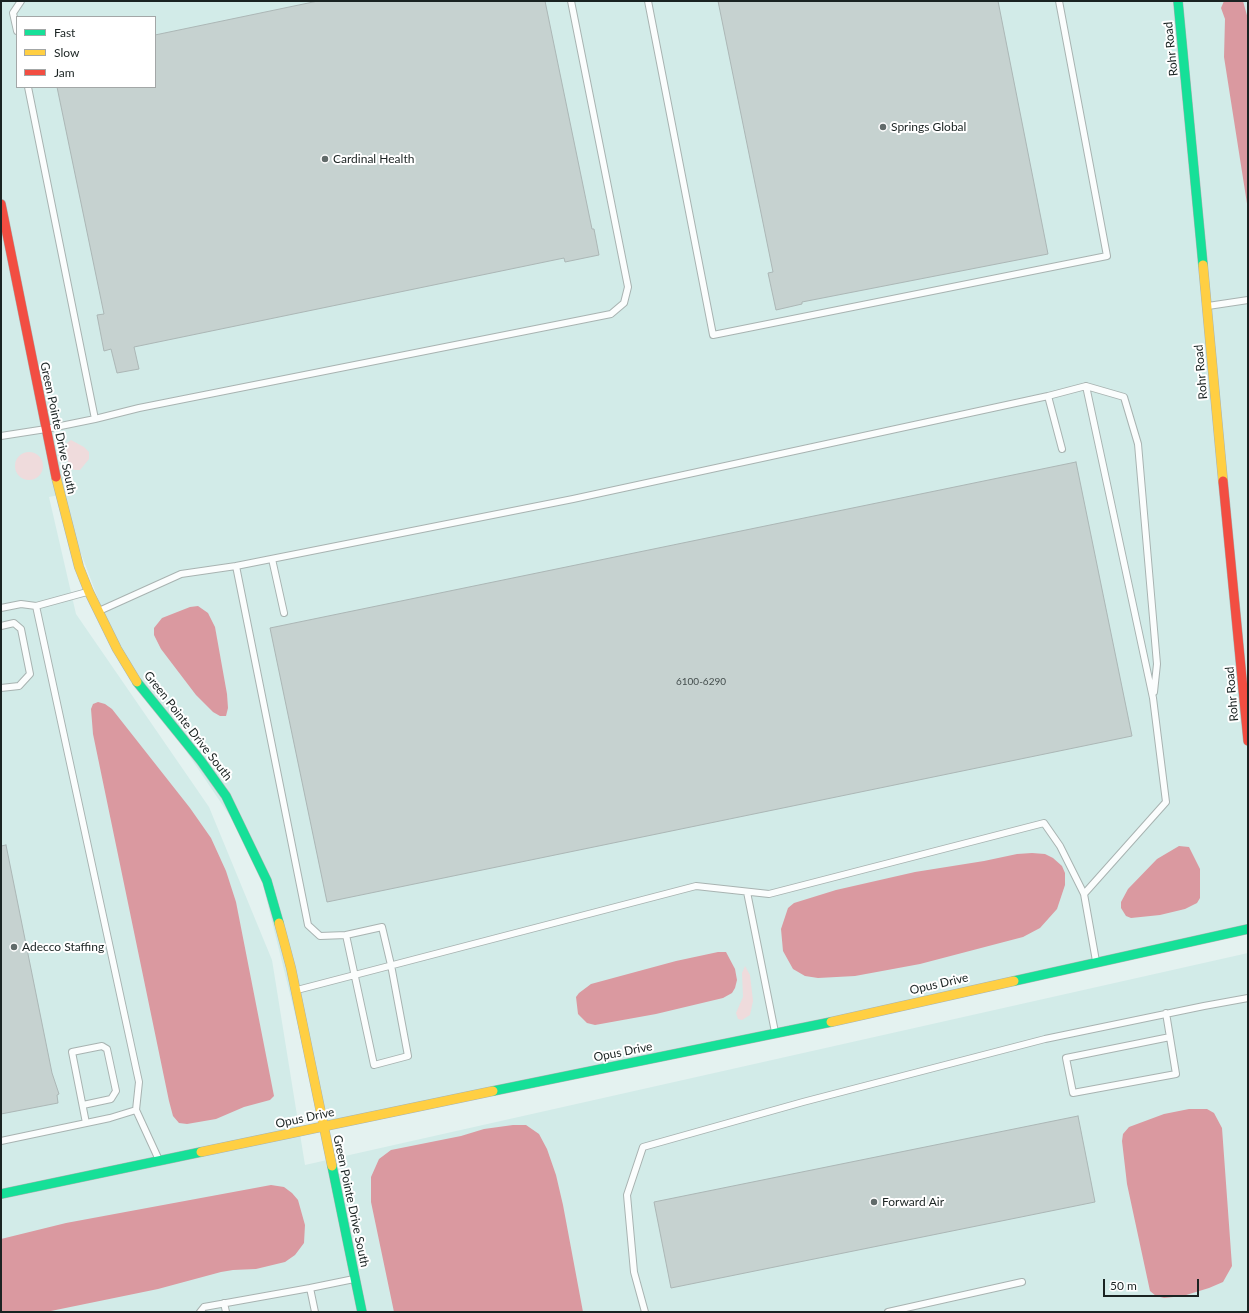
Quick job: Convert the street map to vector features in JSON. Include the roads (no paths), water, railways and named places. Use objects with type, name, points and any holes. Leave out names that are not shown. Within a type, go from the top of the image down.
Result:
[{"type":"street","name":"Rohr Road","points":[[1178,1],[1248,741]]},
{"type":"street","name":"Green Pointe Drive South","points":[[1,204],[64,515],[79,567],[97,612],[117,649],[140,687],[201,761],[226,796],[241,824],[267,881],[296,990],[362,1312]]},
{"type":"street","name":"Opus Drive","points":[[1,1194],[160,1162],[323,1126],[775,1034],[1096,961],[1248,929]]},
{"type":"lane","points":[[16,26],[13,13],[21,1]]},
{"type":"lane","points":[[1,436],[46,429],[147,407],[610,314],[624,303],[628,287],[571,1]]},
{"type":"lane","points":[[648,1],[713,335],[1107,256],[1059,1]]},
{"type":"lane","points":[[28,88],[96,418]]},
{"type":"lane","points":[[1207,306],[1248,300]]},
{"type":"lane","points":[[1084,894],[1166,802],[1153,698],[1086,386]]},
{"type":"lane","points":[[97,612],[180,574],[236,566],[573,499],[1048,396],[1086,386],[1124,397],[1138,444],[1157,664],[1153,698]]},
{"type":"lane","points":[[1048,396],[1062,449]]},
{"type":"lane","points":[[272,559],[284,613]]},
{"type":"lane","points":[[236,566],[308,925],[320,936],[346,935],[382,927],[392,965],[408,1056],[374,1064],[346,935]]},
{"type":"lane","points":[[1,608],[21,604],[36,606],[89,592]]},
{"type":"lane","points":[[36,606],[139,1082],[136,1110],[160,1162]]},
{"type":"lane","points":[[1,626],[14,623],[20,629],[30,674],[19,686],[1,688]]},
{"type":"lane","points":[[296,990],[696,886],[768,894],[1044,823],[1060,846],[1084,894],[1096,961]]},
{"type":"lane","points":[[747,892],[775,1034]]},
{"type":"lane","points":[[645,1312],[634,1272],[627,1195],[643,1147],[803,1102],[1045,1039],[1248,998]]},
{"type":"lane","points":[[1166,1014],[1170,1037],[1176,1074],[1073,1093],[1066,1058],[1170,1037]]},
{"type":"lane","points":[[83,1106],[111,1099],[116,1091],[107,1049],[102,1046],[72,1052],[86,1123]]},
{"type":"lane","points":[[1,1141],[86,1123],[136,1110]]},
{"type":"lane","points":[[200,1312],[204,1307],[355,1279]]},
{"type":"lane","points":[[888,1312],[1022,1282]]},
{"type":"lane","points":[[310,1288],[315,1312]]},
{"type":"lane","points":[[224,1303],[226,1312]]},
{"type":"place","name":"Springs Global","points":[[883,127]]},
{"type":"place","name":"Cardinal Health","points":[[325,159]]},
{"type":"place","name":"Adecco Staffing","points":[[14,947]]},
{"type":"place","name":"Forward Air","points":[[874,1202]]}]
